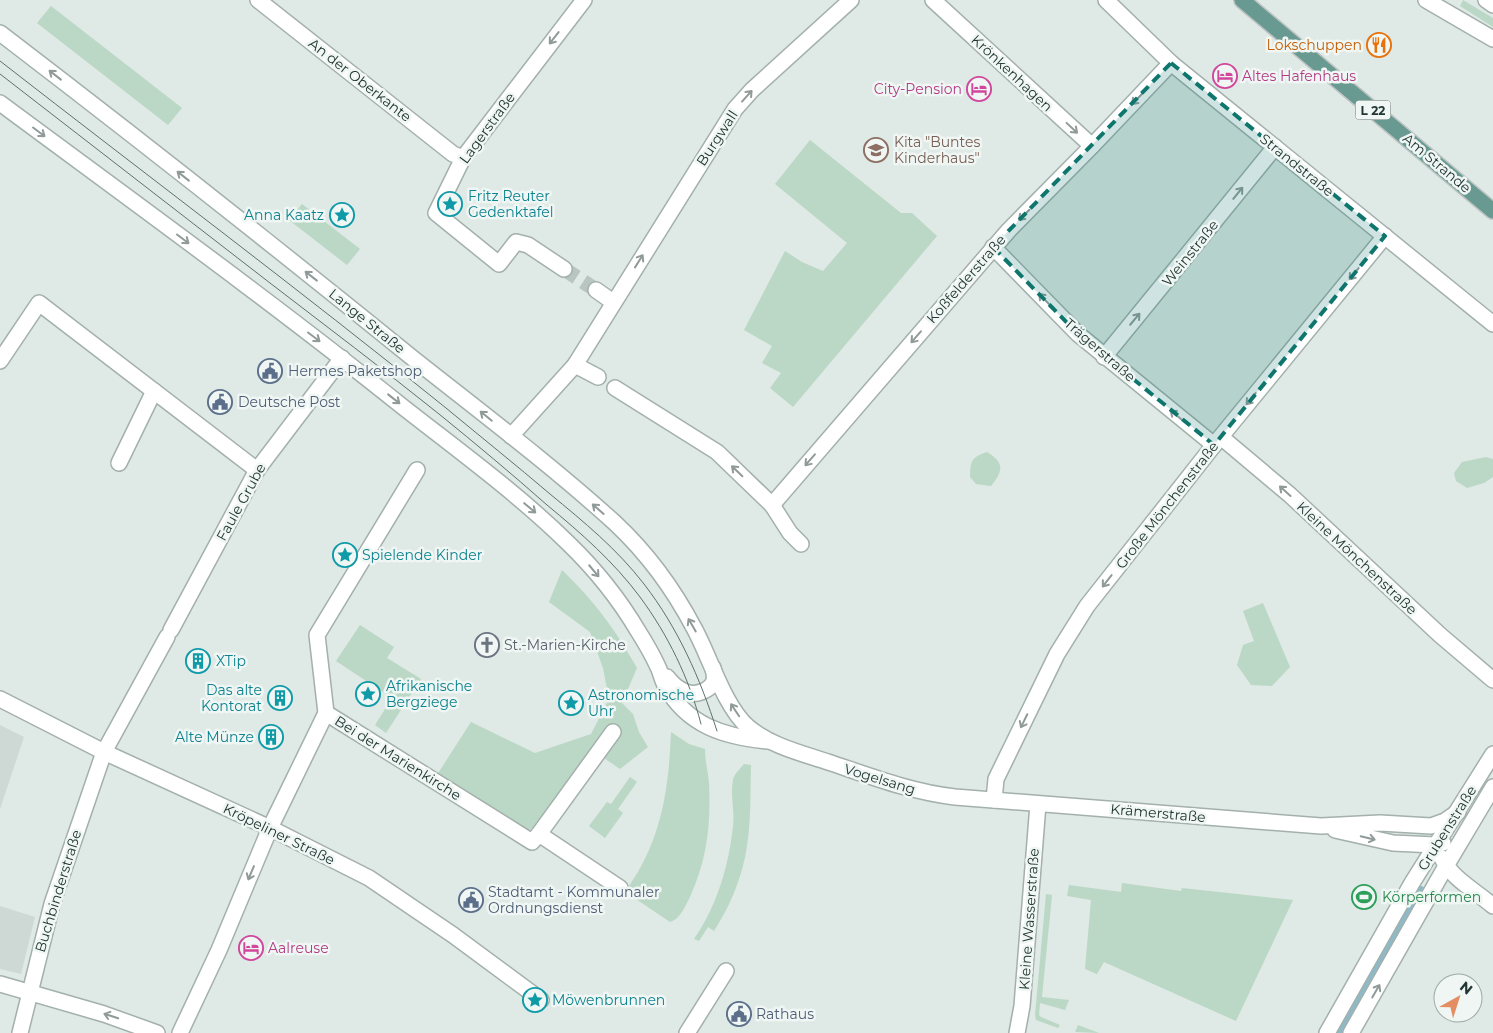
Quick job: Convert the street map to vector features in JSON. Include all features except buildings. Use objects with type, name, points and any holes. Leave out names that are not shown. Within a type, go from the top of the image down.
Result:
[{"type":"main road","name":"Am Strande","points":[[1242,0],[1493,211]]},
{"type":"street","name":"An der Oberkante","points":[[258,0],[452,154],[463,158]]},
{"type":"street","name":"Lagerstraße","points":[[564,269],[528,244],[516,242],[499,264],[436,214],[463,158],[584,0]]},
{"type":"street","name":"Burgwall","points":[[511,436],[575,364],[735,109],[752,90],[851,0]]},
{"type":"street","name":"Krönkenhagen","points":[[933,0],[1092,146]]},
{"type":"street","name":"Strandstraße","points":[[1106,0],[1171,63],[1493,324]]},
{"type":"street","points":[[1426,0],[1493,39]]},
{"type":"street","points":[[1486,0],[1493,5]]},
{"type":"street","name":"Lange Straße","points":[[0,33],[342,300],[511,436],[616,525],[642,552],[666,583],[694,627],[724,692],[746,726],[769,741]]},
{"type":"street","name":"Koßfelderstraße","points":[[772,504],[993,247],[1171,63]]},
{"type":"street","points":[[0,103],[342,358],[499,483],[583,558],[621,604],[658,666],[676,687],[693,694],[704,691],[712,684],[714,668]]},
{"type":"street","name":"Weinstraße","points":[[1104,357],[1275,148]]},
{"type":"street","name":"Große Mönchenstraße","points":[[994,800],[996,779],[1057,654],[1087,606],[1217,441],[1385,236]]},
{"type":"street","name":"Trägerstraße","points":[[993,247],[1078,334],[1104,357],[1217,441]]},
{"type":"street","points":[[596,290],[614,302]]},
{"type":"street","points":[[0,361],[39,303],[257,470]]},
{"type":"street","name":"Faule Grube","points":[[104,752],[257,470],[342,358]]},
{"type":"street","points":[[575,364],[598,377]]},
{"type":"street","points":[[615,388],[717,452],[772,504],[790,532],[801,544]]},
{"type":"street","points":[[119,463],[154,391]]},
{"type":"street","name":"Kleine Mönchenstraße","points":[[1217,441],[1290,495],[1449,643],[1493,680]]},
{"type":"street","name":"Bei der Marienkirche","points":[[417,470],[317,635],[326,713],[532,842],[539,834]]},
{"type":"street","points":[[658,666],[665,685],[676,702],[687,714],[701,724],[740,738],[769,741]]},
{"type":"street","name":"Kröpeliner Straße","points":[[0,699],[104,752],[270,828],[369,878],[453,935],[541,1000]]},
{"type":"street","points":[[181,1031],[219,950],[270,828],[326,713]]},
{"type":"street","points":[[614,732],[539,834],[620,888]]},
{"type":"street","name":"Vogelsang","points":[[769,741],[899,786],[930,794],[994,800]]},
{"type":"street","name":"Buchbinderstraße","points":[[20,1033],[52,904],[104,752]]},
{"type":"street","name":"Grubenstraße","points":[[1327,1033],[1436,845],[1493,754]]},
{"type":"street","name":"Grubenstraße","points":[[1351,1033],[1493,787]]},
{"type":"street","name":"Krämerstraße","points":[[994,800],[1321,826],[1380,823],[1431,826],[1439,824],[1458,812]]},
{"type":"street","name":"Kleine Wasserstraße","points":[[1017,1033],[1022,1006],[1038,804]]},
{"type":"street","points":[[1414,825],[1436,845],[1446,866],[1493,906]]},
{"type":"street","name":"Krämerstraße","points":[[1321,826],[1378,840],[1436,845],[1462,834],[1470,826]]},
{"type":"street","points":[[687,1033],[726,971]]},
{"type":"street","points":[[0,984],[117,1018],[157,1033]]},
{"type":"highlighted area","points":[[1171,63],[1385,236],[1214,445],[1078,334],[993,247]]},
{"type":"shaded area","points":[[0,725],[24,737],[0,809]]},
{"type":"shaded area","points":[[0,906],[35,917],[21,974],[0,969]]},
{"type":"green space","points":[[1463,0],[1493,18],[1493,27],[1460,6]]},
{"type":"green space","points":[[51,6],[182,108],[168,125],[37,23]]},
{"type":"green space","points":[[810,140],[901,213],[912,213],[937,236],[793,407],[770,388],[781,373],[762,363],[772,346],[744,330],[785,251],[802,262],[823,271],[847,243],[775,184]]},
{"type":"green space","points":[[302,204],[360,249],[347,265],[289,220]]},
{"type":"green space","points":[[987,452],[997,460],[1000,468],[998,476],[991,486],[976,484],[970,477],[973,460]]},
{"type":"green space","points":[[1486,457],[1493,459],[1493,477],[1484,483],[1467,488],[1456,481],[1454,473],[1462,462]]},
{"type":"green space","points":[[562,570],[604,616],[637,668],[622,703],[633,714],[639,732],[648,747],[620,769],[604,758],[607,752],[539,834],[531,828],[525,837],[433,781],[471,722],[535,753],[591,734],[609,699],[603,668],[590,632],[549,602]]},
{"type":"green space","points":[[1263,603],[1290,667],[1272,686],[1251,685],[1237,665],[1243,645],[1254,641],[1243,611]]},
{"type":"green space","points":[[360,625],[394,647],[387,658],[421,679],[386,733],[375,725],[392,698],[336,661]]},
{"type":"green space","points":[[671,732],[689,744],[705,749],[709,783],[709,814],[704,856],[695,885],[679,916],[670,922],[633,897],[629,886],[649,850],[662,812],[666,793]]},
{"type":"green space","points":[[744,764],[751,765],[750,822],[743,865],[734,893],[718,925],[714,931],[708,927],[699,941],[694,939],[709,913],[725,870],[733,826],[733,780]]},
{"type":"green space","points":[[630,777],[637,782],[618,809],[623,813],[605,838],[589,826],[607,802],[611,804]]},
{"type":"green space","points":[[1122,883],[1181,891],[1182,888],[1293,900],[1236,1021],[1104,962],[1097,974],[1085,969],[1091,900],[1067,896],[1069,885],[1121,892]]},
{"type":"green space","points":[[1046,894],[1052,895],[1042,997],[1069,1000],[1065,1010],[1040,1003],[1039,1015],[1060,1025],[1058,1028],[1036,1020],[1035,1015]]},
{"type":"green space","points":[[1078,1025],[1099,1033],[1075,1032]]},
{"type":"water","name":"Möwenbrunnen","points":[[535,987],[544,990],[547,999],[544,1008],[535,1011],[526,1008],[523,999],[526,990]]},
{"type":"waterway","points":[[1341,1033],[1418,896]]},
{"type":"tunnel","points":[[564,269],[596,290]]},
{"type":"tram line","points":[[0,61],[391,364],[600,536],[634,571],[678,636],[703,692],[717,731]]},
{"type":"tram line","points":[[0,74],[418,397],[585,537],[630,584],[660,626],[684,674],[701,724]]},
{"type":"place","name":"Lokschuppen","points":[[1379,45]]},
{"type":"place","name":"Altes Hafenhaus","points":[[1225,76]]},
{"type":"place","name":"City-Pension","points":[[979,89]]},
{"type":"place","name":"Kita \"Buntes Kinderhaus\"","points":[[876,150]]},
{"type":"place","name":"Fritz Reuter Gedenktafel","points":[[450,204]]},
{"type":"place","name":"Anna Kaatz","points":[[342,215]]},
{"type":"place","name":"Hermes Paketshop","points":[[270,371]]},
{"type":"place","name":"Deutsche Post","points":[[220,402]]},
{"type":"place","name":"Spielende Kinder","points":[[345,555]]},
{"type":"place","name":"St.-Marien-Kirche","points":[[487,645]]},
{"type":"place","name":"XTip","points":[[198,661]]},
{"type":"place","name":"Afrikanische Bergziege","points":[[368,694]]},
{"type":"place","name":"Das alte Kontorat","points":[[280,698]]},
{"type":"place","name":"Astronomische Uhr","points":[[571,703]]},
{"type":"place","name":"Alte Münze","points":[[271,737]]},
{"type":"place","name":"Körperformen","points":[[1364,897]]},
{"type":"place","name":"Stadtamt - Kommunaler Ordnungsdienst","points":[[471,900]]},
{"type":"place","name":"Aalreuse","points":[[251,948]]},
{"type":"place","name":"Möwenbrunnen","points":[[535,1000]]},
{"type":"place","name":"Rathaus","points":[[739,1014]]}]
